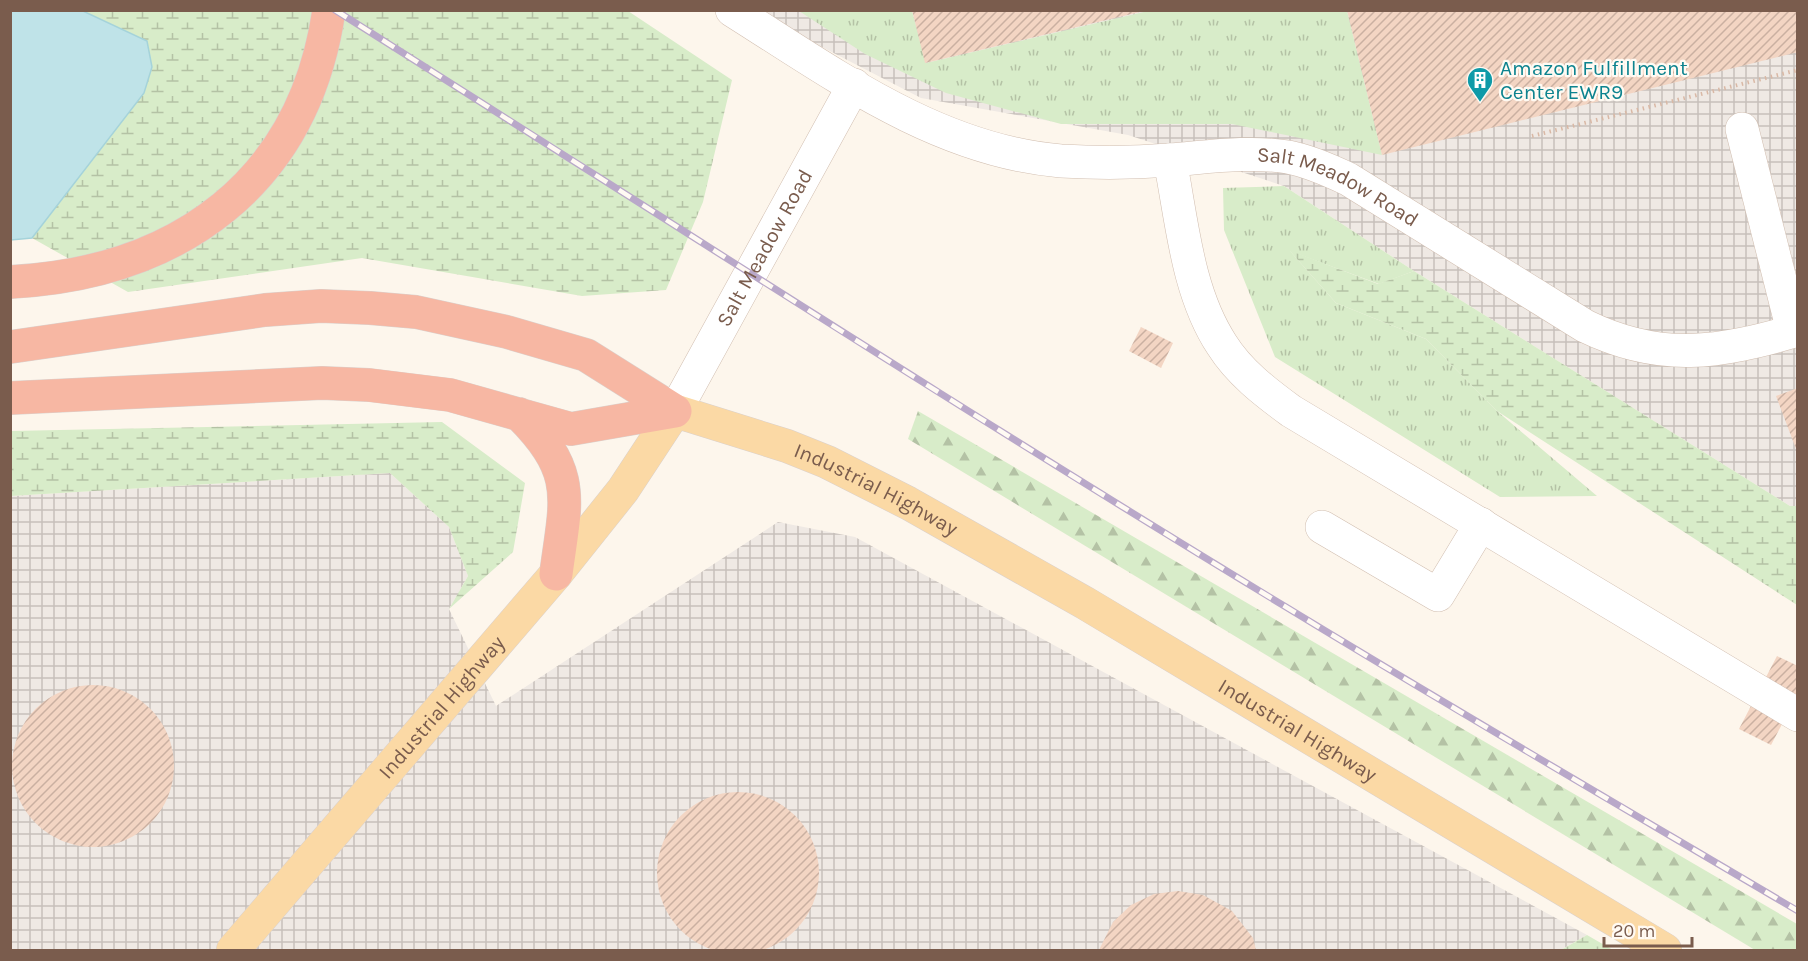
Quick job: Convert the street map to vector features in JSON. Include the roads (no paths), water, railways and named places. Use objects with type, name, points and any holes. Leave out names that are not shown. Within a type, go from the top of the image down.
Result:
[{"type":"highway","points":[[10,282],[75,275],[113,266],[150,253],[212,218],[235,198],[274,154],[293,123],[307,95],[317,64],[329,10]]},
{"type":"highway","points":[[10,347],[266,310],[321,306],[416,312],[507,332],[586,355],[675,411]]},
{"type":"highway","points":[[10,398],[322,383],[369,385],[450,395],[571,429],[675,411]]},
{"type":"highway","points":[[519,414],[545,443],[562,474],[565,500],[556,574]]},
{"type":"main road","name":"Industrial Highway","points":[[232,951],[556,574],[623,490],[675,411],[787,446],[868,481],[908,502],[1085,603],[1665,951]]},
{"type":"street","name":"Salt Meadow Road","points":[[732,10],[854,85],[933,127],[977,143],[1016,153],[1087,162],[1134,163],[1233,155],[1266,155],[1290,158],[1318,166],[1364,188],[1585,326],[1625,343],[1666,350],[1710,349],[1734,346],[1795,330]]},
{"type":"street","name":"Salt Meadow Road","points":[[675,411],[854,85]]},
{"type":"street","points":[[1742,129],[1795,330]]},
{"type":"street","points":[[1170,160],[1189,261],[1208,319],[1222,345],[1241,370],[1263,391],[1291,411],[1797,714]]},
{"type":"street","points":[[1322,527],[1438,595],[1481,524]]},
{"type":"water","points":[[10,11],[83,11],[147,41],[152,67],[144,93],[32,238],[11,240]]},
{"type":"railway","points":[[335,10],[1166,534],[1413,684],[1798,911]]},
{"type":"place","name":"Amazon Fulfillment Center EWR9","points":[[1480,103]]}]
